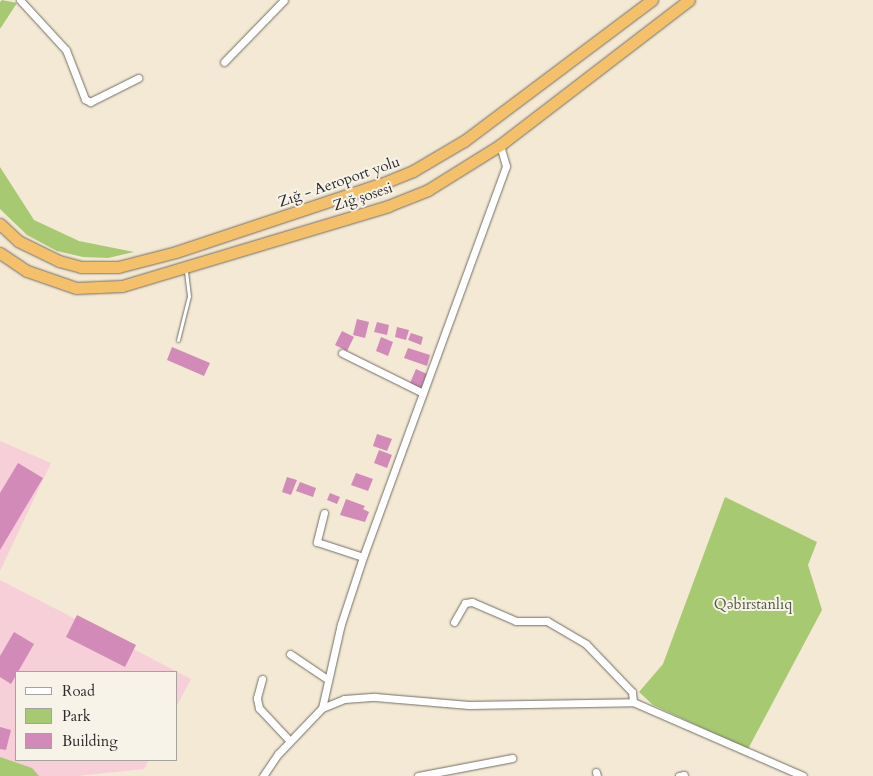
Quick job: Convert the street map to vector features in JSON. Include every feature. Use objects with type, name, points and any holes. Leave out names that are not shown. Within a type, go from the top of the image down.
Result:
[{"type":"highway","name":"Zığ - Aeroport yolu","points":[[0,224],[18,241],[58,261],[82,267],[118,267],[176,252],[381,184],[413,171],[464,141],[652,0]]},
{"type":"highway","name":"Zığ şosesi","points":[[0,253],[27,271],[76,288],[122,286],[186,269],[428,190],[500,145],[689,0]]},
{"type":"street","points":[[20,0],[66,50],[86,99],[90,102],[138,78]]},
{"type":"street","points":[[224,62],[284,0]]},
{"type":"street","points":[[322,708],[327,679],[363,557],[506,166],[500,145]]},
{"type":"street","points":[[342,353],[423,393]]},
{"type":"street","points":[[324,513],[317,542],[363,557]]},
{"type":"street","points":[[454,622],[465,602],[472,602],[516,621],[547,621],[586,644],[632,692],[633,702]]},
{"type":"street","points":[[290,654],[327,679]]},
{"type":"street","points":[[262,679],[257,698],[259,708],[290,741]]},
{"type":"street","points":[[262,776],[290,741],[322,708],[344,699],[375,697],[469,706],[633,702],[803,776]]},
{"type":"street","points":[[418,776],[512,758]]},
{"type":"lane","points":[[178,340],[189,296],[186,269]]},
{"type":"shaded area","points":[[0,441],[51,463],[0,571]]},
{"type":"shaded area","points":[[0,580],[176,671],[15,671],[15,761],[148,761],[144,769],[77,776],[0,776]]},
{"type":"shaded area","points":[[178,672],[191,679],[178,703]]},
{"type":"green space","points":[[2,0],[17,3],[0,29],[0,2]]},
{"type":"green space","points":[[0,167],[34,220],[79,241],[134,252],[108,258],[83,257],[57,251],[27,235],[0,209]]},
{"type":"green space","name":"Qəbirstanlıq","points":[[725,497],[817,542],[808,565],[822,610],[748,749],[653,705],[639,692],[663,664]]},
{"type":"green space","points":[[0,757],[32,768],[39,776],[0,776]]},
{"type":"building","points":[[357,319],[369,322],[365,338],[353,335]]},
{"type":"building","points":[[377,322],[389,325],[387,335],[374,332]]},
{"type":"building","points":[[397,327],[409,330],[406,340],[395,337]]},
{"type":"building","points":[[342,331],[354,337],[347,351],[335,345]]},
{"type":"building","points":[[411,333],[423,337],[421,345],[408,340]]},
{"type":"building","points":[[381,337],[393,342],[388,356],[376,351]]},
{"type":"building","points":[[172,347],[210,363],[204,376],[167,360]]},
{"type":"building","points":[[408,348],[430,355],[427,366],[404,358]]},
{"type":"building","points":[[416,369],[427,374],[421,388],[410,383]]},
{"type":"building","points":[[377,434],[392,439],[387,451],[373,446]]},
{"type":"building","points":[[379,450],[392,455],[387,468],[374,463]]},
{"type":"building","points":[[18,463],[43,478],[0,550],[0,493]]},
{"type":"building","points":[[356,473],[373,479],[368,491],[351,485]]},
{"type":"building","points":[[287,477],[297,480],[291,495],[282,492]]},
{"type":"building","points":[[300,482],[316,488],[313,497],[296,491]]},
{"type":"building","points":[[330,493],[340,497],[337,504],[327,500]]},
{"type":"building","points":[[346,499],[365,506],[363,509],[369,512],[365,522],[340,515]]},
{"type":"building","points":[[77,615],[136,645],[125,667],[66,637]]},
{"type":"building","points":[[14,632],[34,644],[18,671],[15,671],[15,677],[11,684],[0,677],[0,656]]},
{"type":"building","points":[[0,727],[11,730],[6,750],[0,749]]}]
